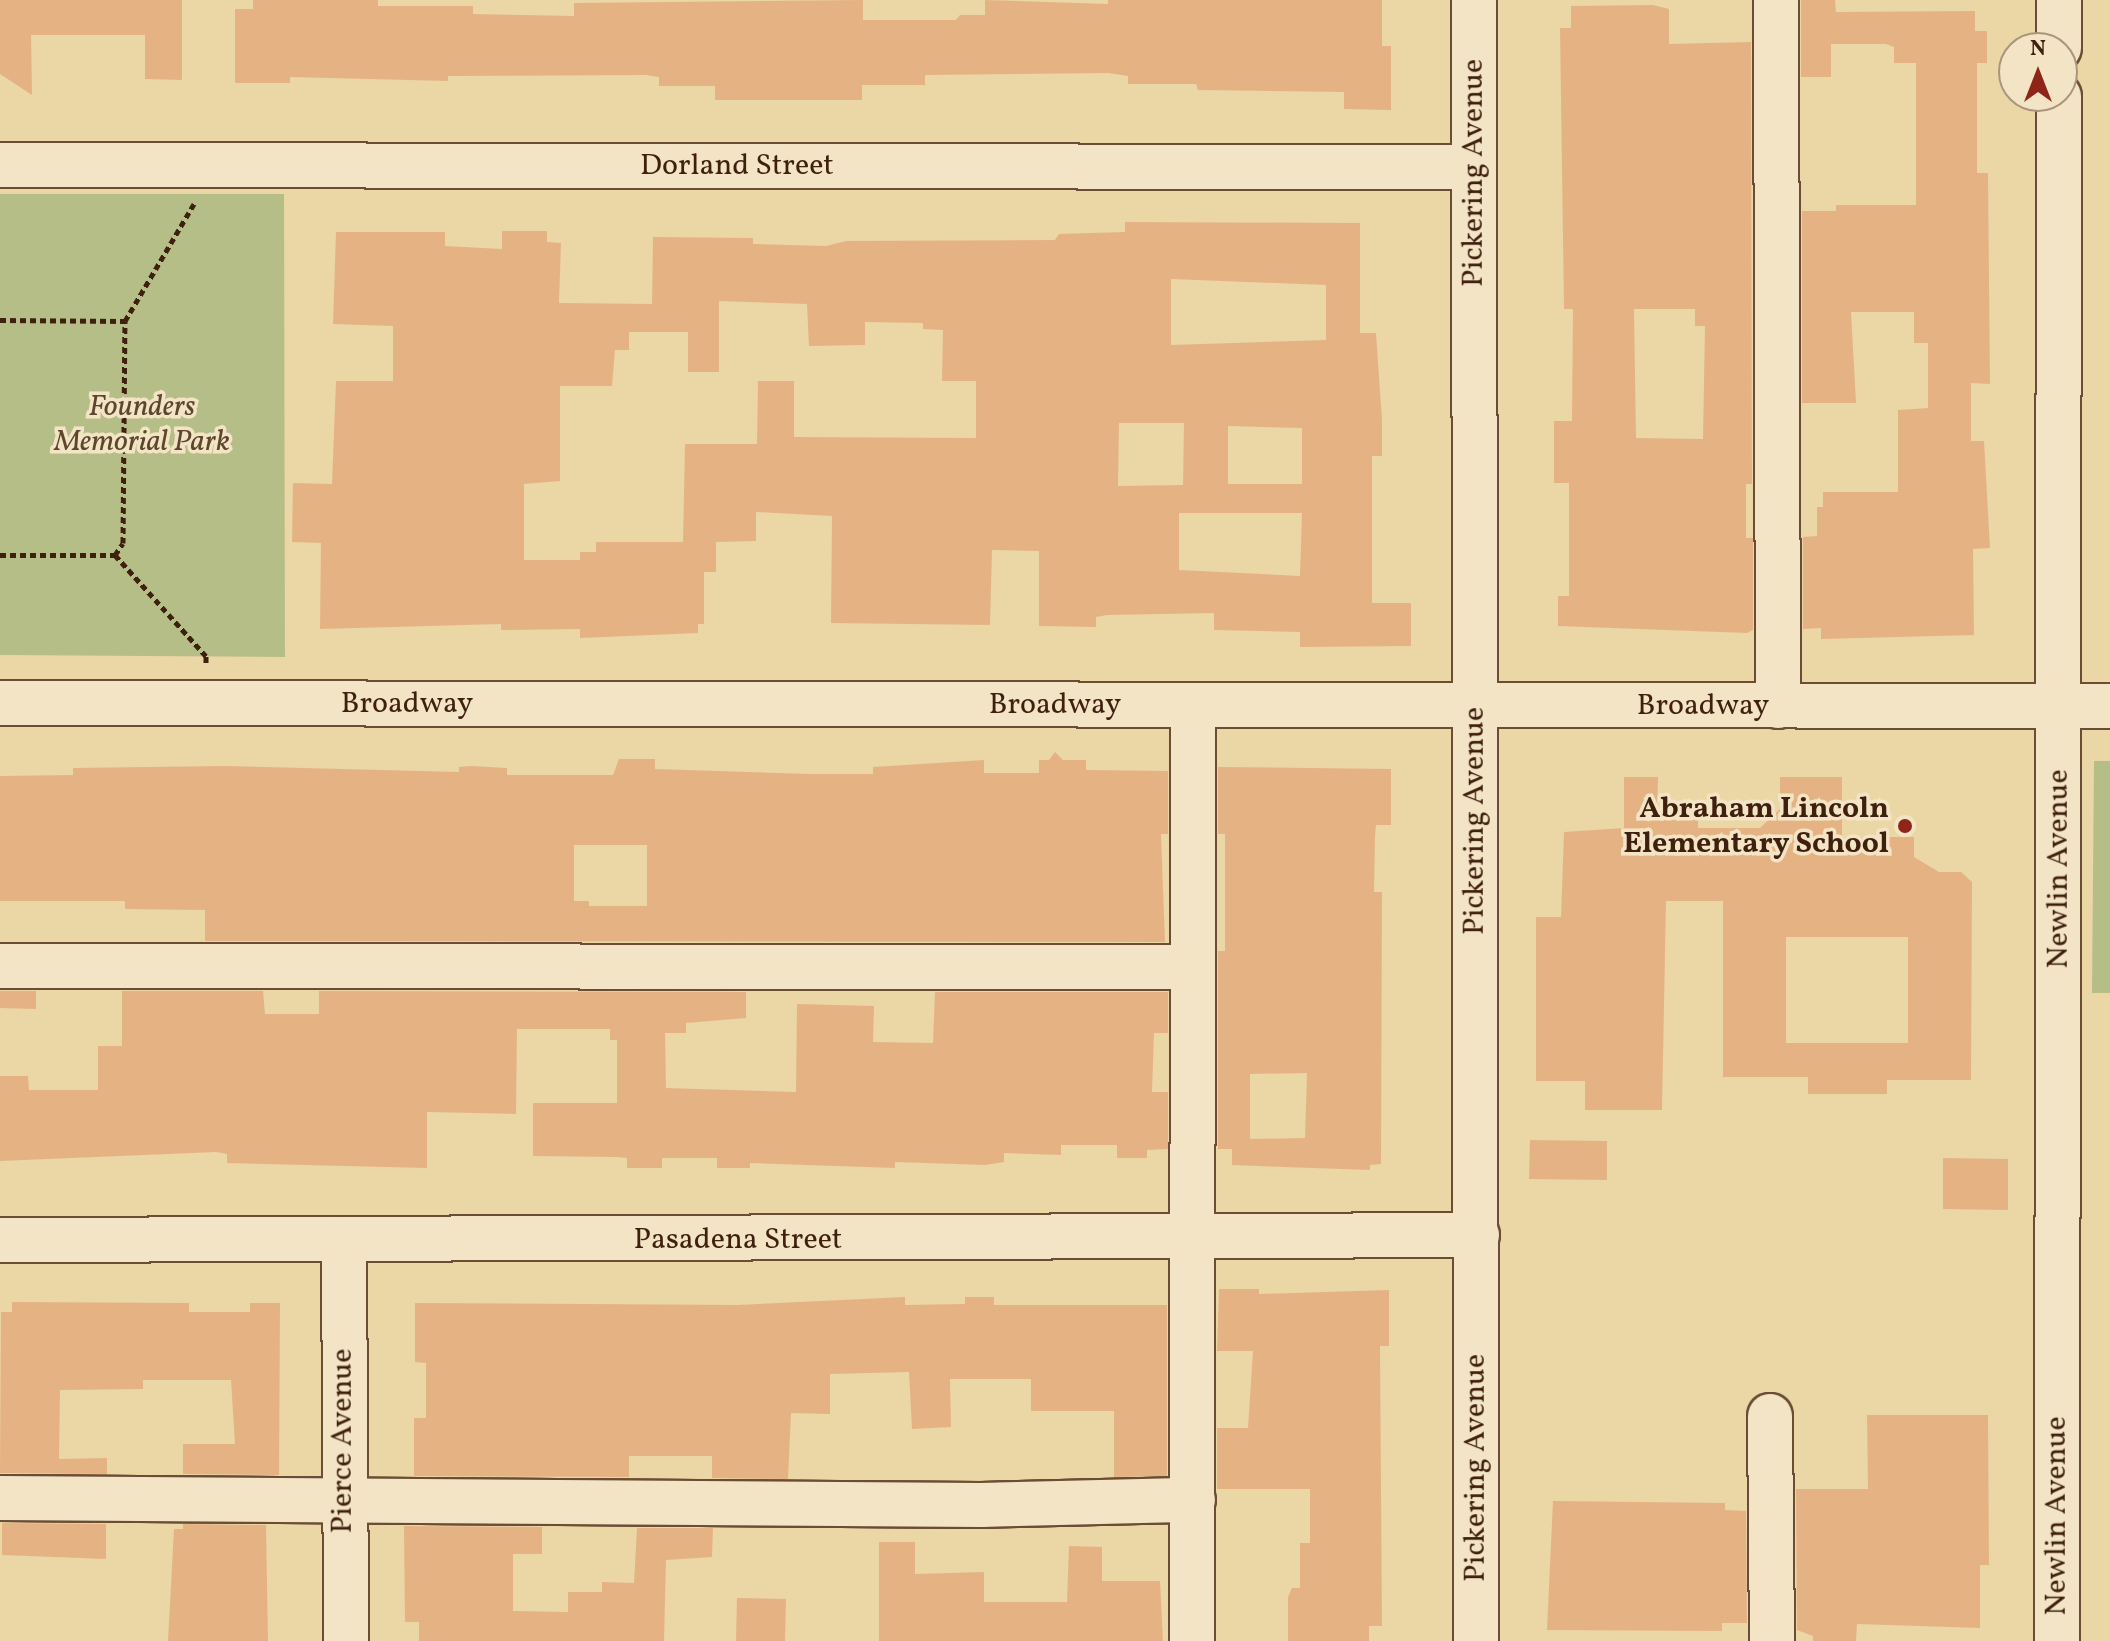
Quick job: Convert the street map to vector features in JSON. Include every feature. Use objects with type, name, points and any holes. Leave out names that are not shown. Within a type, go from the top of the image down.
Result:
[{"type":"street","name":"Pickering Avenue","points":[[1474,0],[1476,1641]]},
{"type":"street","points":[[1776,0],[1778,706]]},
{"type":"street","points":[[2059,0],[2059,32]]},
{"type":"street","name":"Newlin Avenue","points":[[2057,1641],[2059,112]]},
{"type":"street","name":"Dorland Street","points":[[0,165],[1474,167]]},
{"type":"street","name":"Broadway","points":[[0,703],[2110,706]]},
{"type":"street","points":[[1192,1641],[1193,705]]},
{"type":"street","points":[[0,966],[1193,967]]},
{"type":"street","name":"Pasadena Street","points":[[0,1240],[344,1242],[1477,1235]]},
{"type":"street","name":"Pierce Avenue","points":[[344,1242],[342,1501],[346,1641]]},
{"type":"street","points":[[1770,1416],[1772,1641]]},
{"type":"street","points":[[0,1498],[981,1505],[1193,1500]]},
{"type":"path","points":[[115,555],[125,528],[125,321],[200,194],[200,165]]},
{"type":"path","points":[[0,320],[125,321]]},
{"type":"path","points":[[0,555],[115,555],[206,656],[207,703]]},
{"type":"green space","name":"Founders Memorial Park","points":[[0,194],[284,194],[285,657],[0,655]]},
{"type":"green space","points":[[2094,761],[2110,761],[2110,993],[2092,993]]},
{"type":"building","points":[[0,0],[182,0],[182,80],[145,79],[145,35],[31,35],[32,95],[0,74]]},
{"type":"building","points":[[253,0],[378,0],[378,6],[473,6],[473,14],[574,16],[574,3],[863,0],[863,20],[956,20],[960,15],[985,15],[985,0],[1108,4],[1108,0],[1382,0],[1382,46],[1391,46],[1391,110],[1344,109],[1344,92],[1198,90],[1196,84],[1128,84],[1128,76],[1108,73],[925,75],[925,85],[862,85],[862,100],[715,100],[715,86],[659,86],[659,77],[646,75],[448,76],[448,81],[290,77],[290,83],[235,83],[235,9],[253,9]]},
{"type":"building","points":[[1801,0],[1835,0],[1836,12],[1975,11],[1975,31],[1987,31],[1987,63],[1977,63],[1977,173],[1988,173],[1990,384],[1971,383],[1971,441],[1984,441],[1990,548],[1973,549],[1974,635],[1821,639],[1821,628],[1803,629],[1803,537],[1817,536],[1817,507],[1823,507],[1823,492],[1898,492],[1898,410],[1928,408],[1928,343],[1914,343],[1914,312],[1851,312],[1856,403],[1802,403],[1802,211],[1836,211],[1836,205],[1916,205],[1916,63],[1894,63],[1894,47],[1886,44],[1831,44],[1831,77],[1801,77]]},
{"type":"building","points":[[1653,5],[1669,9],[1669,44],[1751,42],[1752,484],[1746,484],[1746,538],[1753,538],[1753,630],[1747,633],[1558,626],[1558,596],[1569,596],[1569,483],[1554,483],[1554,421],[1572,421],[1573,309],[1564,309],[1560,28],[1571,28],[1571,6]],"holes":[[[1634,309],[1695,309],[1695,326],[1705,326],[1703,439],[1636,438]]]},
{"type":"building","points":[[1125,222],[1360,223],[1360,333],[1376,333],[1382,420],[1382,456],[1372,456],[1372,603],[1411,603],[1411,646],[1300,647],[1300,632],[1214,630],[1214,613],[1107,615],[1096,617],[1096,627],[1039,626],[1039,551],[992,550],[990,625],[831,623],[832,516],[756,512],[756,541],[716,542],[716,572],[704,572],[704,624],[698,624],[698,633],[580,638],[580,629],[501,630],[501,624],[320,629],[321,543],[292,542],[293,483],[332,484],[336,381],[393,381],[393,326],[333,324],[336,232],[445,232],[445,246],[502,249],[502,231],[547,231],[547,242],[561,243],[559,303],[652,304],[653,237],[753,238],[753,244],[826,246],[846,241],[1055,240],[1059,234],[1125,232]],"holes":[[[1171,279],[1326,285],[1326,340],[1171,345]],[[719,301],[807,304],[809,346],[865,345],[865,322],[923,323],[923,329],[943,330],[942,381],[976,381],[976,438],[794,437],[794,381],[758,381],[757,444],[685,444],[683,542],[596,542],[596,552],[580,552],[580,560],[524,560],[524,484],[560,481],[560,386],[612,386],[615,350],[629,350],[629,332],[688,332],[688,372],[719,372]],[[1119,423],[1184,423],[1183,485],[1118,486]],[[1228,426],[1302,428],[1302,484],[1228,484]],[[1179,513],[1302,513],[1300,576],[1179,570]]]},
{"type":"building","points":[[1055,752],[1063,760],[1086,760],[1086,770],[1168,771],[1168,834],[1161,834],[1165,942],[205,941],[205,910],[125,909],[125,901],[0,901],[0,776],[73,775],[73,768],[225,766],[459,772],[459,767],[471,766],[507,768],[507,775],[613,775],[619,759],[655,759],[655,769],[809,774],[873,774],[873,767],[984,760],[984,773],[1039,773],[1039,760],[1049,760]],"holes":[[[574,845],[647,845],[647,906],[589,906],[589,901],[574,901]]]},
{"type":"building","points":[[1218,767],[1391,769],[1391,825],[1376,825],[1375,835],[1374,892],[1382,892],[1381,1164],[1370,1165],[1370,1170],[1232,1165],[1232,1149],[1218,1149],[1218,951],[1225,951],[1225,834],[1218,834]],"holes":[[[1307,1073],[1305,1138],[1250,1139],[1250,1074]]]},
{"type":"building","points":[[1624,777],[1658,777],[1657,820],[1698,820],[1698,828],[1760,828],[1780,809],[1780,777],[1842,777],[1842,837],[1914,837],[1914,857],[1939,872],[1961,872],[1972,882],[1971,1080],[1887,1080],[1887,1094],[1808,1094],[1808,1077],[1723,1077],[1723,901],[1666,901],[1662,1110],[1585,1110],[1585,1081],[1536,1081],[1536,917],[1561,917],[1564,832],[1624,828]],"holes":[[[1786,937],[1908,937],[1908,1043],[1786,1043]]]},
{"type":"building","points":[[0,991],[36,991],[36,1009],[0,1008]]},
{"type":"building","points":[[122,991],[263,991],[265,1014],[319,1014],[319,991],[746,992],[746,1018],[686,1023],[686,1033],[665,1033],[666,1088],[796,1092],[797,1004],[874,1006],[873,1042],[933,1043],[935,992],[1168,992],[1168,1033],[1154,1033],[1152,1092],[1168,1092],[1168,1149],[1147,1150],[1147,1158],[1117,1158],[1117,1145],[1061,1145],[1061,1155],[1004,1153],[1004,1162],[985,1165],[895,1162],[895,1168],[750,1163],[750,1168],[717,1168],[717,1158],[662,1158],[662,1168],[627,1168],[627,1158],[533,1156],[533,1103],[617,1103],[617,1040],[610,1040],[610,1029],[517,1029],[516,1114],[427,1112],[427,1168],[227,1163],[227,1154],[216,1152],[0,1161],[0,1076],[28,1076],[29,1090],[98,1090],[98,1046],[122,1046]]},
{"type":"building","points":[[1530,1140],[1607,1141],[1607,1180],[1529,1179]]},
{"type":"building","points":[[1943,1158],[2008,1159],[2008,1210],[1943,1209]]},
{"type":"building","points":[[1219,1289],[1259,1289],[1259,1294],[1389,1290],[1389,1346],[1380,1346],[1382,1626],[1369,1626],[1369,1641],[1288,1641],[1288,1597],[1292,1588],[1300,1588],[1300,1543],[1310,1543],[1310,1489],[1217,1489],[1217,1428],[1248,1428],[1253,1351],[1217,1351]]},
{"type":"building","points":[[905,1297],[905,1305],[965,1304],[965,1297],[994,1297],[994,1305],[1167,1305],[1167,1476],[1114,1477],[1114,1411],[1031,1411],[1031,1379],[950,1379],[951,1427],[912,1429],[909,1372],[830,1374],[830,1414],[791,1413],[788,1479],[712,1478],[712,1456],[629,1456],[629,1477],[414,1476],[414,1418],[426,1418],[426,1363],[415,1362],[415,1303],[737,1305]]},
{"type":"building","points":[[12,1302],[189,1303],[189,1312],[250,1312],[250,1303],[280,1303],[279,1475],[183,1474],[183,1444],[235,1444],[231,1380],[143,1380],[143,1389],[60,1390],[59,1459],[107,1458],[107,1474],[0,1473],[1,1312],[12,1312]]},
{"type":"building","points":[[1867,1415],[1988,1415],[1989,1565],[1980,1565],[1980,1628],[1857,1624],[1856,1641],[1813,1641],[1813,1636],[1797,1630],[1796,1489],[1868,1489]]},
{"type":"building","points":[[1553,1501],[1725,1503],[1725,1510],[1746,1511],[1747,1623],[1722,1623],[1722,1631],[1547,1630]]},
{"type":"building","points":[[2,1523],[106,1524],[106,1559],[2,1555]]},
{"type":"building","points":[[183,1524],[266,1525],[268,1641],[168,1641],[174,1529],[183,1529]]},
{"type":"building","points":[[404,1526],[542,1527],[542,1554],[513,1554],[513,1611],[568,1612],[568,1592],[602,1592],[602,1582],[634,1583],[637,1528],[713,1528],[712,1557],[666,1560],[664,1641],[419,1641],[419,1622],[405,1622]]},
{"type":"building","points":[[879,1542],[915,1542],[915,1574],[984,1572],[984,1602],[1067,1602],[1069,1546],[1102,1547],[1102,1581],[1160,1581],[1163,1641],[879,1641]]},
{"type":"building","points":[[737,1598],[786,1599],[785,1641],[736,1641]]},
{"type":"place","name":"Abraham Lincoln Elementary School","points":[[1905,826]]}]
